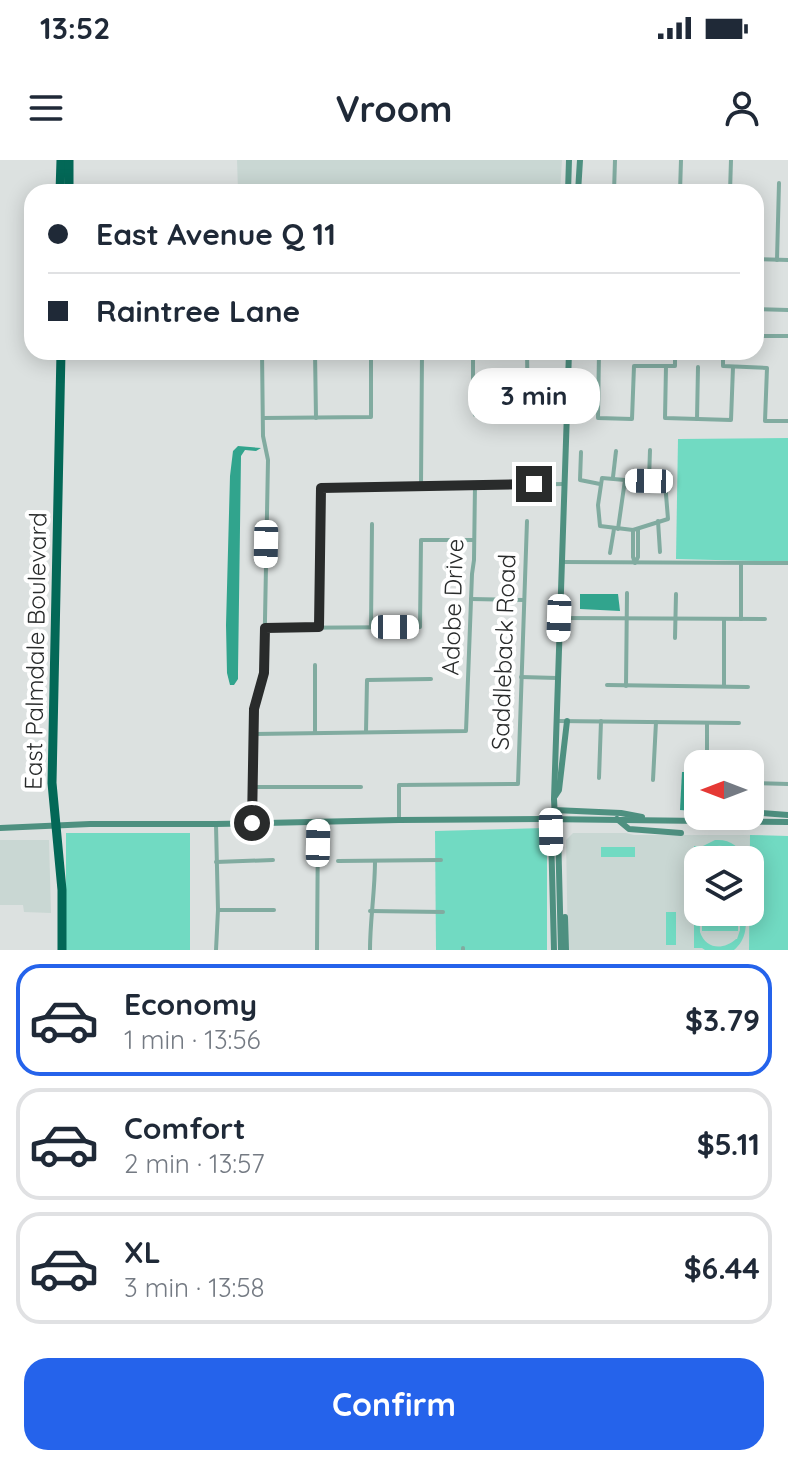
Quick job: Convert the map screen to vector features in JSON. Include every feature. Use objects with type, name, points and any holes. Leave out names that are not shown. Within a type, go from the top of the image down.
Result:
[{"type":"highway","points":[[60,184],[61,160]]},
{"type":"highway","points":[[69,160],[69,184]]},
{"type":"highway","name":"East Palmdale Boulevard","points":[[61,360],[52,783],[62,890],[62,950]]},
{"type":"main road","points":[[568,184],[569,160]]},
{"type":"main road","points":[[578,184],[580,160]]},
{"type":"main road","points":[[560,950],[558,831],[554,810],[555,721],[569,360]]},
{"type":"main road","points":[[554,799],[559,790],[567,721]]},
{"type":"main road","points":[[554,810],[621,813],[657,820]]},
{"type":"main road","points":[[764,816],[788,815]]},
{"type":"main road","points":[[555,819],[551,832],[553,915],[560,950]]},
{"type":"main road","points":[[617,819],[629,829],[681,833]]},
{"type":"main road","points":[[0,828],[318,821],[684,819]]},
{"type":"main road","points":[[764,819],[788,822]]},
{"type":"main road","points":[[560,950],[565,917]]},
{"type":"street","points":[[614,184],[615,160]]},
{"type":"street","points":[[680,184],[681,160]]},
{"type":"street","points":[[730,184],[731,160]]},
{"type":"street","points":[[777,260],[779,183]]},
{"type":"street","points":[[764,259],[788,260]]},
{"type":"street","points":[[764,309],[788,310]]},
{"type":"street","points":[[764,336],[788,336]]},
{"type":"street","points":[[252,823],[254,709],[264,673],[265,628],[268,460],[263,436],[262,360]]},
{"type":"street","points":[[315,360],[316,418]]},
{"type":"street","points":[[263,418],[371,417],[371,360]]},
{"type":"street","points":[[421,485],[422,360]]},
{"type":"street","points":[[473,360],[475,415],[567,415]]},
{"type":"street","points":[[527,360],[528,415]]},
{"type":"street","points":[[599,360],[598,418],[632,419],[634,366],[675,366],[675,360]]},
{"type":"street","points":[[723,360],[723,366],[767,368],[765,421],[788,421]]},
{"type":"street","points":[[666,366],[665,418],[731,420],[733,367]]},
{"type":"street","points":[[697,419],[698,367]]},
{"type":"street","points":[[649,481],[650,450]]},
{"type":"street","points":[[613,478],[616,451]]},
{"type":"street","points":[[581,452],[580,480],[600,484]]},
{"type":"street","points":[[602,478],[649,481],[667,481],[668,519],[635,529],[600,526],[598,505],[602,478]]},
{"type":"street","points":[[610,553],[625,480]]},
{"type":"street","points":[[319,627],[321,488],[564,484]]},
{"type":"street","name":"Adobe Drive","points":[[366,732],[466,731],[475,485]]},
{"type":"street","name":"Saddleback Road","points":[[399,820],[399,785],[518,784],[527,521]]},
{"type":"street","points":[[658,521],[660,552]]},
{"type":"street","points":[[371,627],[372,524]]},
{"type":"street","points":[[635,529],[635,563]]},
{"type":"street","points":[[265,628],[420,627],[421,540],[474,540]]},
{"type":"street","points":[[562,562],[788,563]]},
{"type":"street","points":[[741,563],[741,619]]},
{"type":"street","points":[[626,686],[627,593]]},
{"type":"street","points":[[675,638],[676,594]]},
{"type":"street","points":[[471,599],[524,600]]},
{"type":"street","points":[[559,618],[765,619]]},
{"type":"street","points":[[724,619],[724,686]]},
{"type":"street","points":[[315,665],[315,733]]},
{"type":"street","points":[[521,677],[557,678]]},
{"type":"street","points":[[253,734],[366,732],[367,680],[431,679]]},
{"type":"street","points":[[607,685],[748,687]]},
{"type":"street","points":[[555,721],[739,723]]},
{"type":"street","points":[[599,778],[601,721]]},
{"type":"street","points":[[653,780],[656,722]]},
{"type":"street","points":[[707,723],[707,750]]},
{"type":"street","points":[[764,783],[788,784]]},
{"type":"street","points":[[252,787],[361,787]]},
{"type":"street","points":[[317,950],[318,821]]},
{"type":"street","points":[[216,824],[216,950]]},
{"type":"street","points":[[216,862],[273,860]]},
{"type":"street","points":[[338,861],[441,860]]},
{"type":"street","points":[[370,950],[375,861]]},
{"type":"street","points":[[218,910],[274,910]]},
{"type":"street","points":[[370,911],[443,912]]},
{"type":"shaded area","points":[[237,160],[562,160],[560,184],[238,184]]},
{"type":"shaded area","points":[[788,438],[788,562],[676,559],[678,439]]},
{"type":"shaded area","points":[[238,446],[261,448],[245,450],[241,456],[238,679],[230,685],[226,625],[230,476],[233,451]]},
{"type":"shaded area","points":[[580,594],[618,594],[620,611],[580,609]]},
{"type":"shaded area","points":[[682,772],[684,772],[684,810],[680,810]]},
{"type":"shaded area","points":[[545,828],[547,950],[436,950],[435,831]]},
{"type":"shaded area","points":[[66,833],[190,833],[190,950],[66,950]]},
{"type":"shaded area","points":[[573,833],[750,835],[750,846],[684,846],[684,926],[750,926],[749,950],[568,950],[566,840]]},
{"type":"shaded area","points":[[750,835],[788,836],[788,950],[749,950],[749,926],[764,926],[764,846],[750,846]]},
{"type":"shaded area","points":[[0,840],[49,840],[51,913],[24,912],[23,905],[0,905]]},
{"type":"shaded area","points":[[715,840],[736,846],[717,846],[703,846]]},
{"type":"shaded area","points":[[601,847],[635,847],[635,857],[601,857]]},
{"type":"shaded area","points":[[666,912],[676,912],[676,945],[666,945]]},
{"type":"shaded area","points":[[694,926],[700,926],[706,942],[721,946],[736,939],[709,938],[737,939],[740,926],[746,926],[744,937],[734,950],[694,948]]},
{"type":"shaded area","points":[[702,926],[738,926],[738,931],[702,931]]},
{"type":"route","points":[[252,823],[254,709],[264,673],[265,628],[319,627],[321,488],[534,484]]}]
